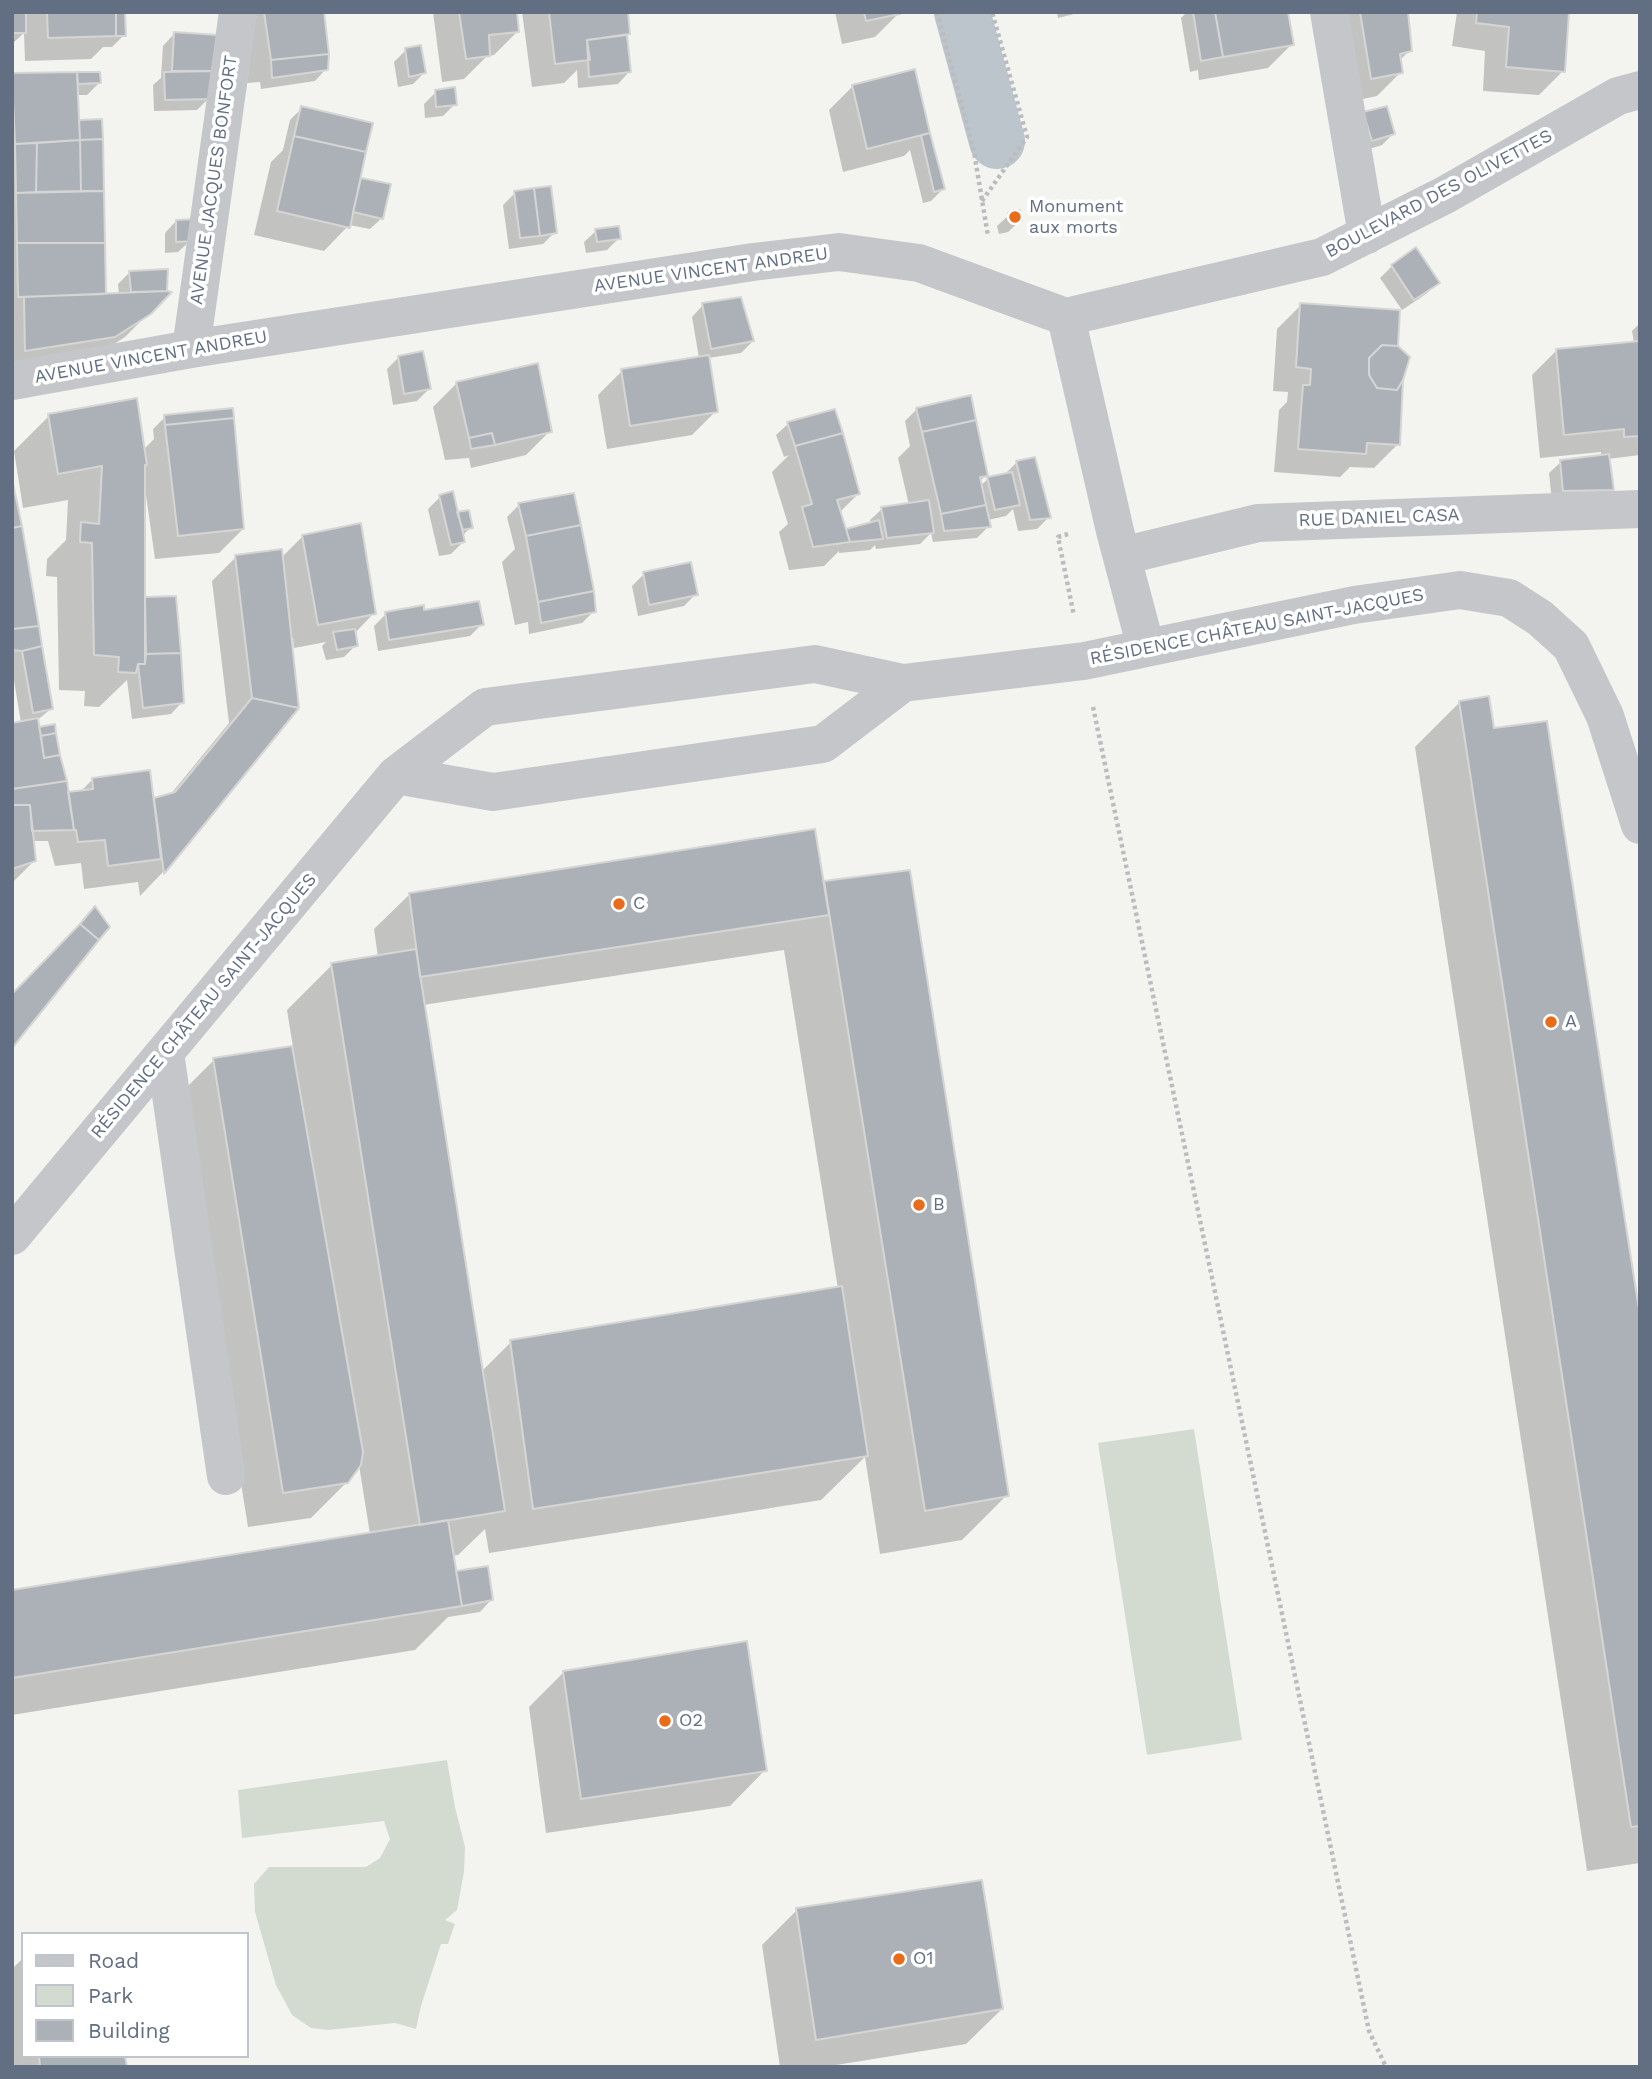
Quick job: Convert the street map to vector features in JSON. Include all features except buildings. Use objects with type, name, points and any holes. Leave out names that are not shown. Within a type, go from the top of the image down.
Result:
[{"type":"street","name":"AVENUE JACQUES BONFORT","points":[[191,349],[238,12]]},
{"type":"street","points":[[1329,12],[1367,235]]},
{"type":"street","name":"BOULEVARD DES OLIVETTES","points":[[1066,317],[1322,257],[1445,195],[1618,96],[1640,90]]},
{"type":"street","name":"AVENUE VINCENT ANDREU","points":[[12,380],[191,349],[753,262],[839,252],[919,262],[1066,317]]},
{"type":"street","points":[[1066,317],[1146,648]]},
{"type":"street","name":"RUE DANIEL CASA","points":[[1122,556],[1258,523],[1640,509]]},
{"type":"street","name":"RÉSIDENCE CHÂTEAU SAINT-JACQUES","points":[[12,1236],[396,775],[485,707],[815,664],[903,684],[1084,661],[1354,605],[1460,590],[1509,598],[1540,618],[1571,646],[1605,716],[1640,825]]},
{"type":"street","name":"RÉSIDENCE CHÂTEAU SAINT-JACQUES","points":[[396,775],[493,792],[823,744],[903,684]]},
{"type":"street","points":[[166,1053],[226,1476]]},
{"type":"path","points":[[937,12],[974,152],[997,292]]},
{"type":"path","points":[[982,201],[1027,136],[992,12]]},
{"type":"path","points":[[1065,521],[1068,535],[1058,537],[1368,2031],[1386,2067]]},
{"type":"green space","points":[[1194,1429],[1242,1740],[1147,1755],[1098,1443]]},
{"type":"green space","points":[[447,1760],[465,1847],[464,1872],[457,1910],[445,1920],[455,1924],[448,1944],[441,1944],[416,2029],[395,2023],[328,2030],[311,2028],[292,2015],[276,1985],[255,1912],[254,1884],[269,1867],[366,1867],[380,1858],[390,1839],[384,1821],[242,1838],[238,1790]]},
{"type":"waterway","points":[[962,12],[997,141]]},
{"type":"place","name":"Monument aux morts","points":[[1015,217]]},
{"type":"place","name":"C","points":[[619,904]]},
{"type":"place","name":"A","points":[[1551,1022]]},
{"type":"place","name":"B","points":[[919,1205]]},
{"type":"place","name":"O2","points":[[665,1721]]},
{"type":"place","name":"O1","points":[[899,1959]]}]
